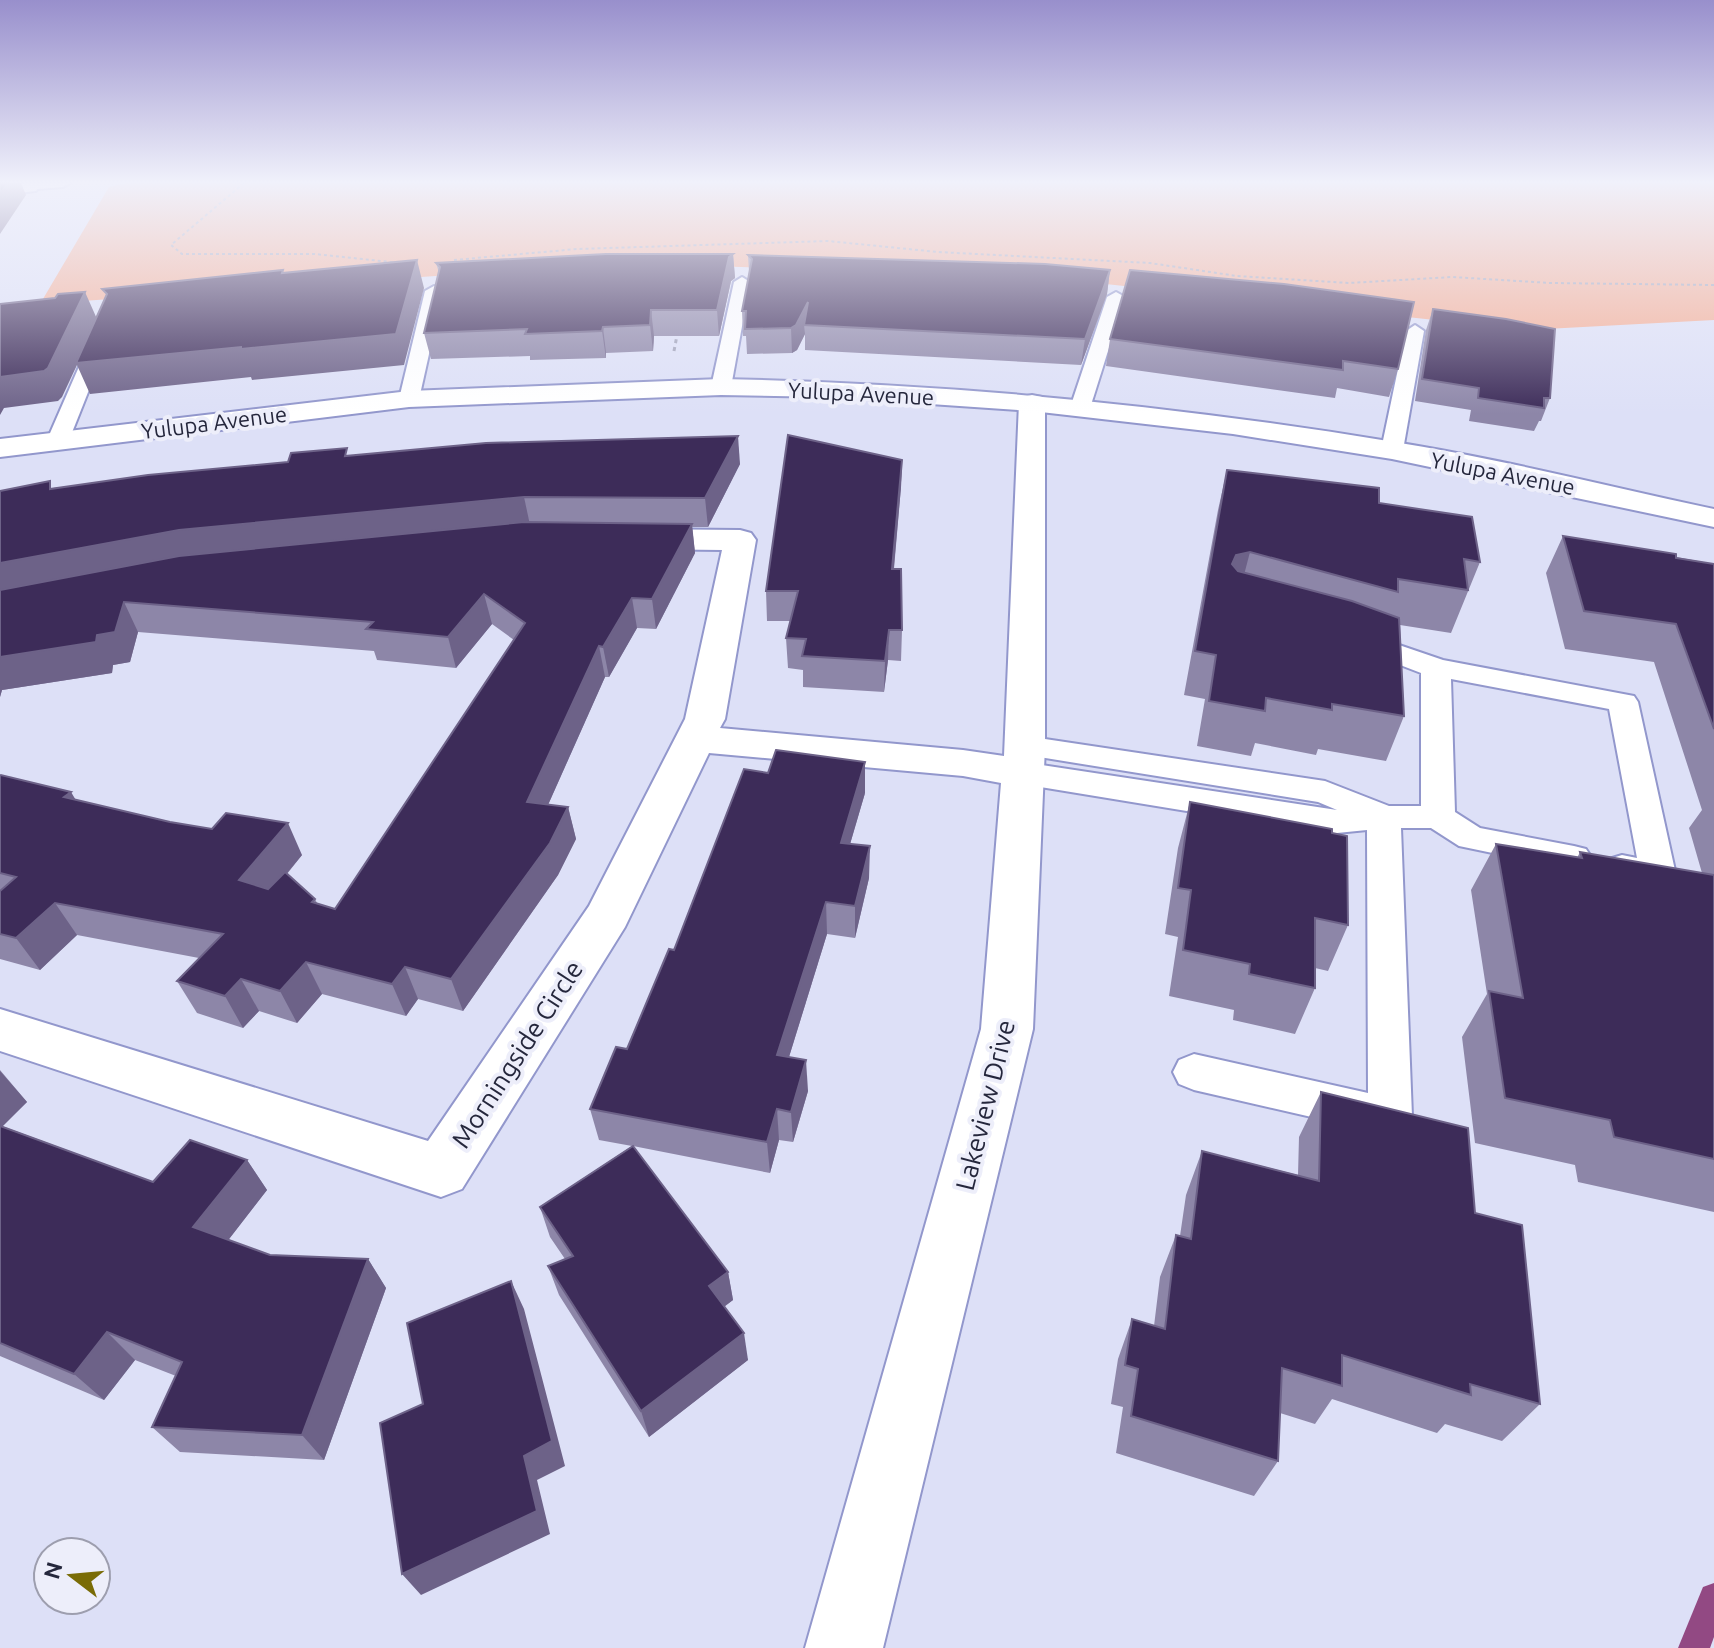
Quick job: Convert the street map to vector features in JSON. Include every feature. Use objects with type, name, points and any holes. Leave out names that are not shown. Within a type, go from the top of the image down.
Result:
[{"type":"street","name":"Yulupa Avenue","points":[[0,448],[409,399],[721,387],[828,389],[1056,405],[1392,450],[1714,518]]},
{"type":"street","name":"Lakeview Drive","points":[[844,1648],[1007,1029],[1024,759],[1056,405]]},
{"type":"street","name":"Morningside Circle","points":[[0,1030],[441,1171],[608,915],[700,729],[740,540],[605,539]]},
{"type":"street","points":[[700,729],[963,763],[1024,759]]},
{"type":"lane","points":[[721,387],[742,282]]},
{"type":"lane","points":[[409,399],[434,291]]},
{"type":"lane","points":[[1056,405],[1116,297]]},
{"type":"lane","points":[[58,440],[107,322]]},
{"type":"lane","points":[[1392,450],[1415,331]]},
{"type":"lane","points":[[1024,759],[1327,822],[1384,817],[1438,817],[1471,838],[1658,875],[1623,702],[1436,668],[1334,631]]},
{"type":"lane","points":[[1436,668],[1438,817]]},
{"type":"lane","points":[[1194,1072],[1390,1116],[1384,817]]},
{"type":"path","points":[[371,260],[401,263]]},
{"type":"path","points":[[445,261],[457,260]]},
{"type":"path","points":[[1090,260],[1150,263],[1237,276],[1349,283],[1452,277],[1551,283],[1714,285]]},
{"type":"path","points":[[673,355],[678,329]]},
{"type":"shaded area","points":[[66,260],[1714,260],[1714,320],[1527,330],[1042,277],[619,263],[40,304]]},
{"type":"building","points":[[417,260],[396,334],[76,363],[107,294],[102,289]]},
{"type":"building","points":[[494,260],[728,260],[717,310],[651,310],[650,325],[603,327],[602,331],[525,334],[527,329],[424,333],[440,267],[436,263]]},
{"type":"building","points":[[752,260],[910,260],[1045,264],[1110,270],[1085,339],[804,325],[808,302],[796,325],[791,328],[745,329],[746,311],[742,311]]},
{"type":"building","points":[[1130,270],[1284,284],[1414,302],[1398,369],[1343,361],[1343,370],[1110,339]]},
{"type":"building","points":[[85,292],[48,368],[0,377],[0,304]]},
{"type":"building","points":[[1433,309],[1555,329],[1550,398],[1544,398],[1544,408],[1478,398],[1479,388],[1422,379]]},
{"type":"building","points":[[788,435],[902,460],[892,569],[901,569],[902,630],[889,630],[885,661],[802,656],[806,639],[786,638],[798,591],[766,591]]},
{"type":"building","points":[[738,436],[705,498],[524,497],[179,530],[0,563],[0,491],[50,481],[50,489],[148,475],[288,462],[291,453],[347,448],[345,456],[486,443]]},
{"type":"building","points":[[1227,470],[1379,488],[1379,503],[1472,517],[1480,562],[1464,559],[1468,590],[1398,579],[1398,592],[1250,552],[1236,555],[1232,564],[1238,571],[1352,601],[1399,618],[1404,716],[1332,704],[1332,710],[1266,698],[1265,711],[1209,701],[1216,655],[1195,651]]},
{"type":"building","points":[[524,522],[692,524],[652,599],[632,598],[603,647],[599,646],[527,802],[568,807],[550,843],[451,979],[405,967],[392,984],[306,962],[280,991],[241,979],[225,996],[177,981],[223,934],[55,903],[16,938],[0,934],[0,891],[16,877],[0,873],[1,775],[71,792],[64,797],[170,822],[212,829],[226,813],[288,823],[239,880],[268,889],[285,872],[315,899],[312,902],[335,909],[525,623],[484,594],[448,637],[366,629],[373,622],[124,602],[115,632],[97,635],[96,642],[0,657],[0,590],[179,556]]},
{"type":"building","points":[[1563,536],[1676,554],[1676,558],[1714,564],[1714,729],[1676,624],[1584,611]]},
{"type":"building","points":[[776,750],[865,762],[841,843],[870,846],[855,906],[826,902],[777,1055],[806,1060],[791,1112],[777,1109],[767,1142],[590,1109],[616,1047],[627,1049],[669,949],[674,950],[744,769],[768,773]]},
{"type":"building","points":[[1190,802],[1332,829],[1332,833],[1347,836],[1348,925],[1315,918],[1315,988],[1249,974],[1250,964],[1183,950],[1191,890],[1178,888]]},
{"type":"building","points":[[1496,844],[1582,858],[1580,852],[1714,875],[1714,1159],[1614,1137],[1610,1120],[1505,1098],[1489,991],[1523,998]]},
{"type":"building","points":[[1321,1092],[1468,1128],[1475,1213],[1522,1225],[1540,1404],[1470,1384],[1471,1395],[1342,1355],[1342,1386],[1282,1368],[1278,1461],[1131,1416],[1138,1369],[1125,1365],[1132,1319],[1165,1329],[1176,1235],[1191,1239],[1202,1151],[1319,1181]]},
{"type":"building","points":[[0,1126],[153,1182],[190,1140],[247,1160],[193,1227],[270,1255],[368,1259],[302,1435],[152,1427],[182,1362],[107,1332],[74,1374],[0,1343]]},
{"type":"building","points":[[633,1146],[728,1272],[709,1286],[744,1333],[641,1411],[548,1266],[573,1256],[540,1207]]},
{"type":"building","points":[[511,1281],[552,1441],[524,1456],[537,1511],[402,1574],[380,1423],[423,1404],[407,1323]]},
{"type":"waterway","points":[[1694,1648],[1714,1598]]}]
